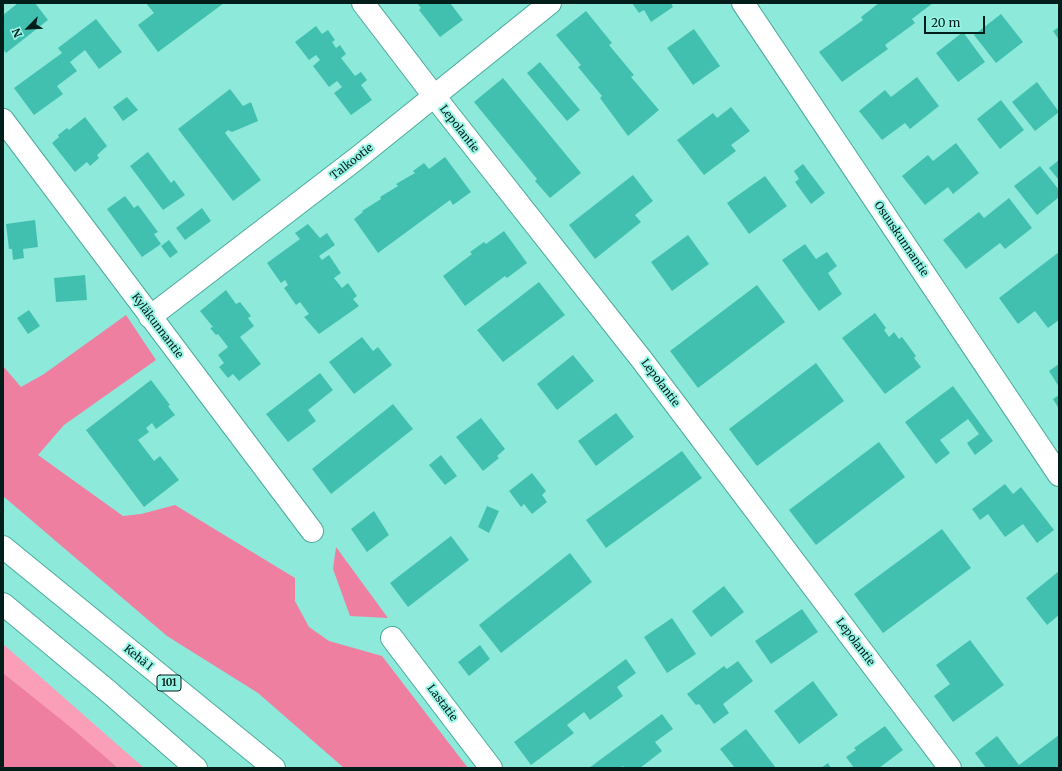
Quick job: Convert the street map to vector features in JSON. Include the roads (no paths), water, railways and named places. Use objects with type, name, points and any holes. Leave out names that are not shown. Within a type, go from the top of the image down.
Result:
[{"type":"main road","name":"Lepolantie","points":[[363,3],[434,96],[642,360],[950,768]]},
{"type":"main road","name":"Talkootie","points":[[150,317],[356,159],[550,3]]},
{"type":"main road","name":"Osuuskunnantie","points":[[743,3],[1059,475]]},
{"type":"main road","name":"Kyläkunnantie","points":[[3,120],[312,531]]},
{"type":"main road","name":"Kehä I","points":[[3,547],[274,768]]},
{"type":"main road","points":[[3,604],[196,768]]},
{"type":"main road","name":"Lastatie","points":[[392,638],[491,768]]}]
